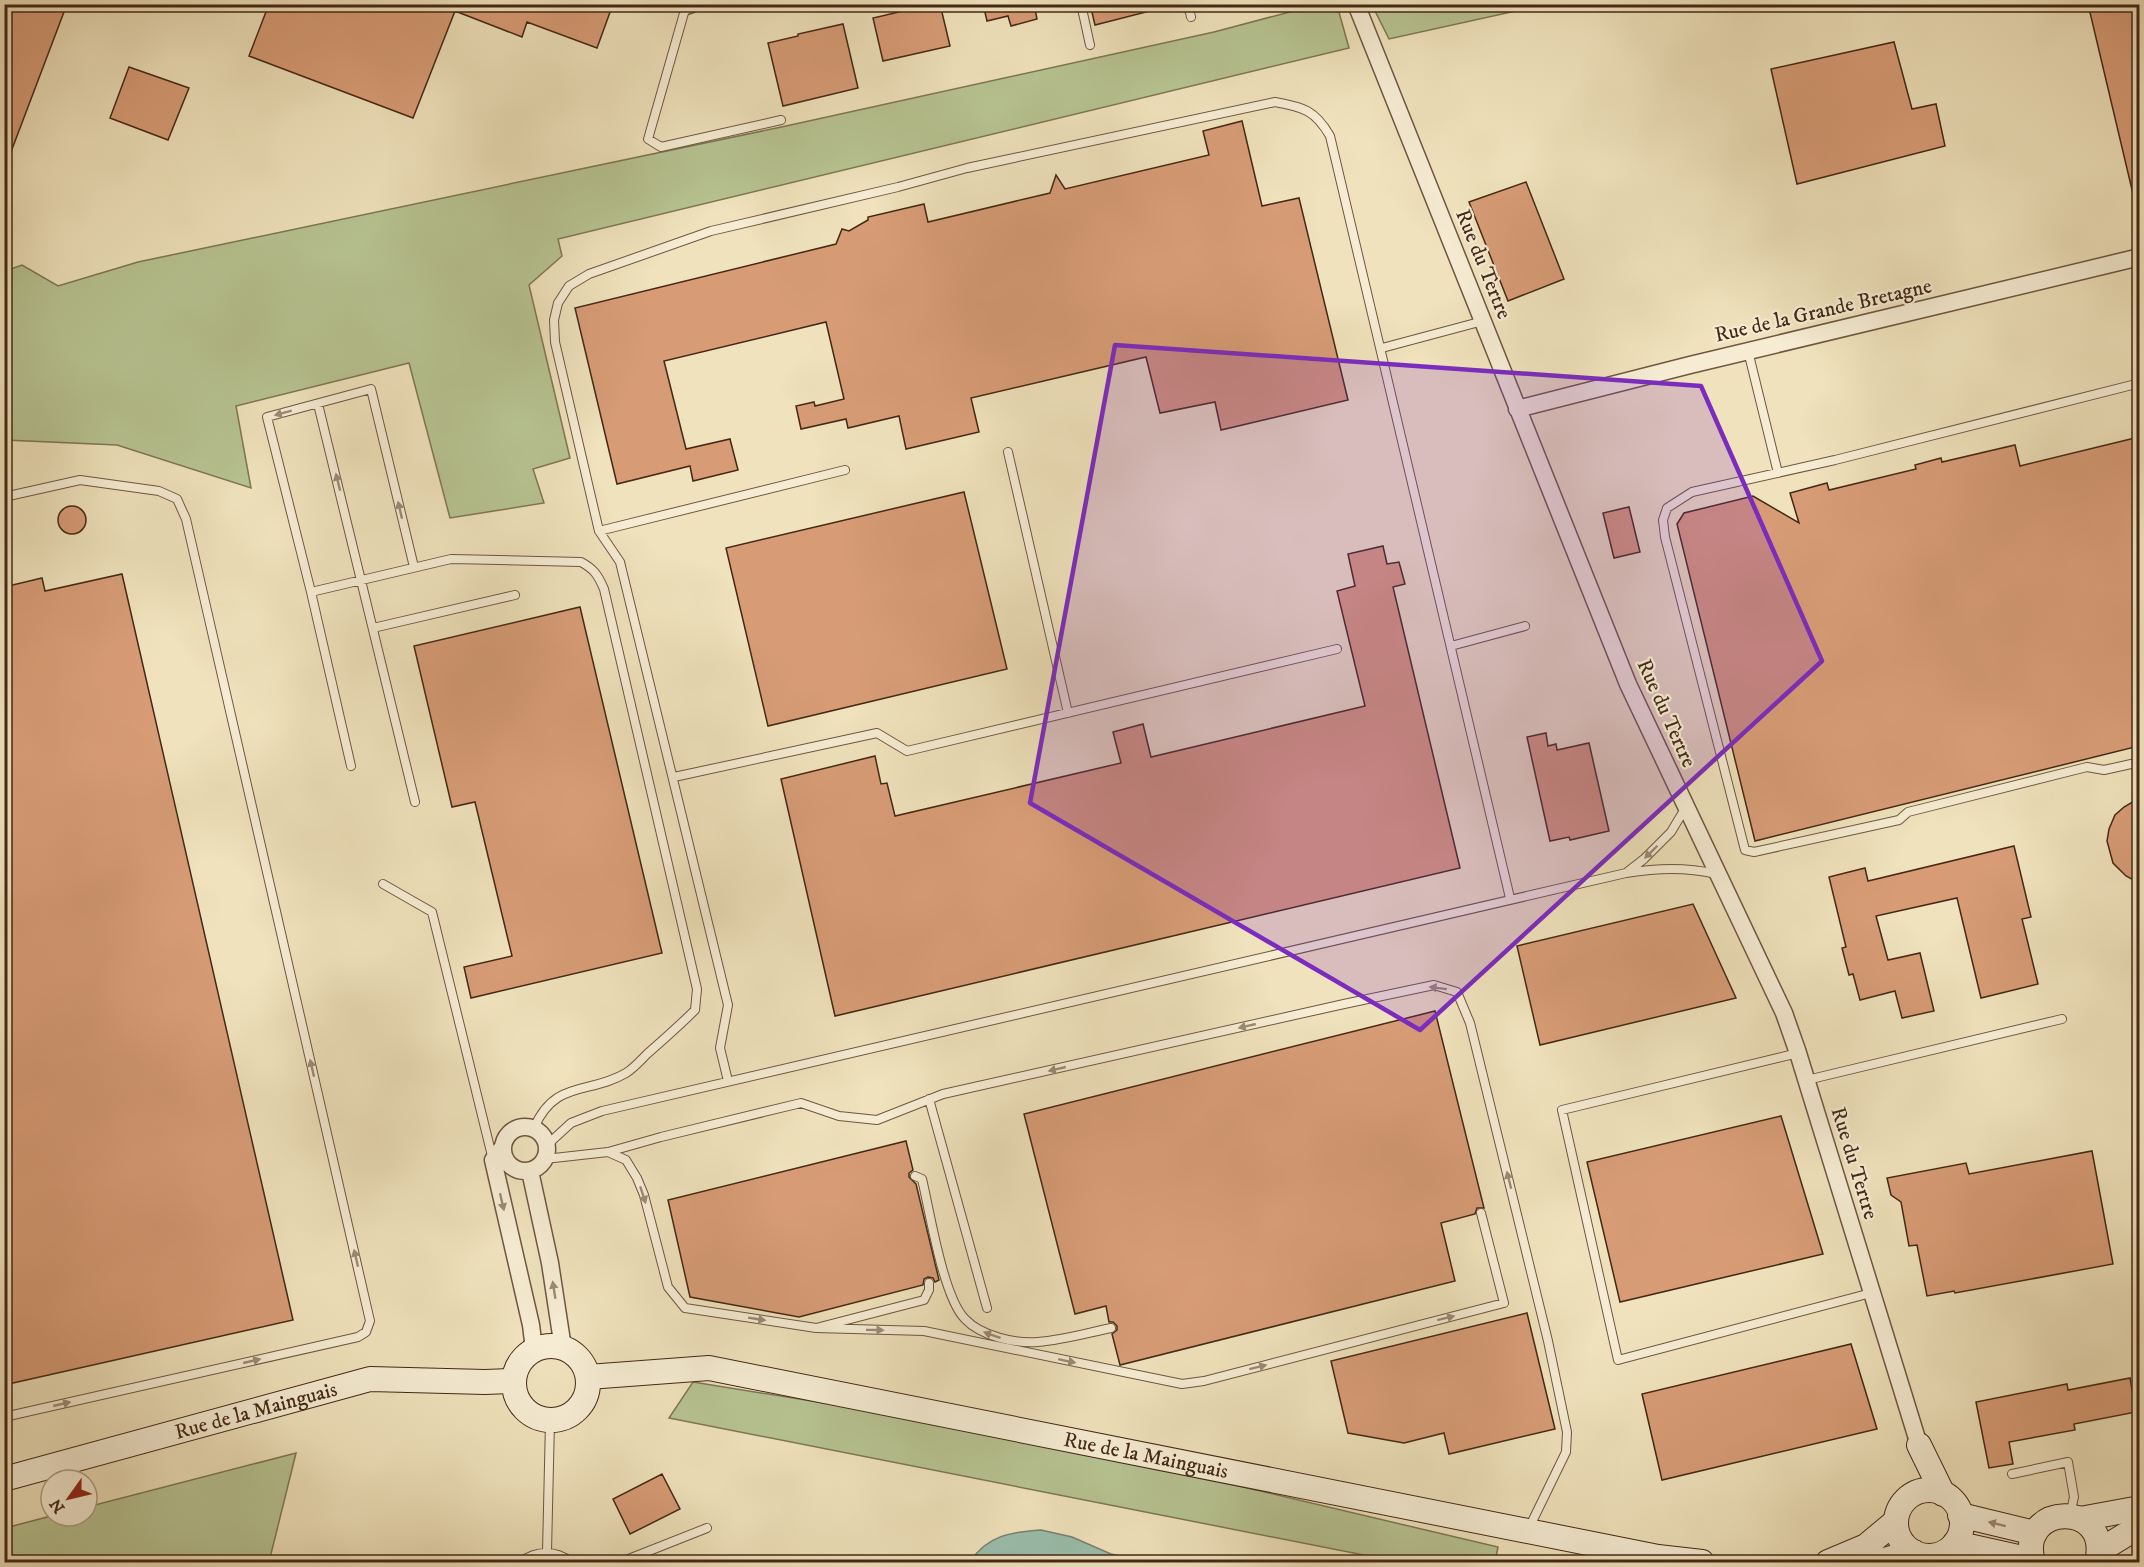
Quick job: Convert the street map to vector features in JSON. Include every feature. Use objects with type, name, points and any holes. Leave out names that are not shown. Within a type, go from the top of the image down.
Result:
[{"type":"street","name":"Rue du Tertre","points":[[1356,4],[1628,684],[1784,1013],[1807,1080],[1919,1445]]},
{"type":"street","name":"Rue de la Grande Bretagne","points":[[1517,409],[2139,257]]},
{"type":"street","points":[[498,1154],[503,1155],[513,1167],[530,1171],[540,1165],[546,1152],[545,1138],[534,1128],[519,1127],[507,1134],[498,1154],[534,1349]]},
{"type":"street","points":[[530,1171],[550,1263],[563,1348]]},
{"type":"street","points":[[547,1346],[563,1348],[578,1357],[585,1367],[588,1389],[585,1399],[571,1416],[550,1421],[538,1418],[519,1404],[513,1381],[516,1368],[534,1349],[547,1346]]},
{"type":"street","name":"Rue de la Mainguais","points":[[588,1377],[709,1368],[1658,1557],[1693,1562]]},
{"type":"street","name":"Rue de la Mainguais","points":[[4,1479],[370,1379],[513,1381]]},
{"type":"street","points":[[1919,1445],[1943,1494]]},
{"type":"street","points":[[1908,1497],[1919,1445]]},
{"type":"street","points":[[1828,1563],[1866,1546],[1896,1521],[1902,1504],[1908,1497],[1925,1490],[1943,1494],[1957,1506],[1962,1524],[1955,1543],[1947,1551],[1925,1556],[1906,1547],[1900,1539],[1896,1521]]},
{"type":"street","points":[[1955,1543],[2032,1562],[2030,1551],[2035,1533],[2049,1519],[2060,1516],[2075,1518],[2139,1508]]},
{"type":"street","points":[[1960,1515],[2035,1533]]},
{"type":"street","points":[[2075,1518],[2088,1525],[2094,1533],[2098,1557],[2139,1526]]},
{"type":"street","points":[[1876,1563],[1914,1552]]},
{"type":"lane","points":[[1081,4],[1090,45]]},
{"type":"lane","points":[[1188,4],[1191,17]]},
{"type":"lane","points":[[689,5],[648,139],[661,147],[781,120]]},
{"type":"lane","points":[[728,1081],[720,1048],[728,1005],[620,562],[599,531],[555,342],[554,320],[558,303],[569,286],[589,274],[711,231],[898,187],[967,168],[1275,102],[1301,106],[1321,120],[1330,136],[1382,348],[1510,898]]},
{"type":"lane","points":[[1382,348],[1483,321]]},
{"type":"lane","points":[[1748,351],[1778,473]]},
{"type":"lane","points":[[2139,383],[1778,473],[1692,492],[1667,508],[1664,520],[1665,537],[1745,850],[1754,852],[1899,820],[1908,812],[2087,767],[2104,770],[2139,762]]},
{"type":"lane","points":[[351,766],[311,592],[267,417],[371,389],[414,567]]},
{"type":"lane","points":[[318,404],[415,802]]},
{"type":"lane","points":[[1008,452],[1068,713]]},
{"type":"lane","points":[[599,531],[845,470]]},
{"type":"lane","points":[[4,497],[81,480],[159,491],[177,500],[186,519],[370,1321],[366,1332],[358,1337],[4,1417]]},
{"type":"lane","points":[[311,592],[451,559],[581,562],[593,569],[599,576],[604,589],[697,988],[695,1010],[627,1072],[612,1080],[575,1089],[551,1101],[541,1112],[534,1128]]},
{"type":"lane","points":[[373,628],[514,595]]},
{"type":"lane","points":[[1451,646],[1525,626]]},
{"type":"lane","points":[[674,777],[877,732],[907,751],[1337,649]]},
{"type":"lane","points":[[1626,873],[1671,832],[1686,806]]},
{"type":"lane","points":[[546,1152],[571,1123],[586,1116],[728,1081],[1510,898],[1626,873],[1663,868],[1694,869],[1719,875]]},
{"type":"lane","points":[[383,884],[432,912],[498,1154]]},
{"type":"lane","points":[[546,1152],[608,1152],[801,1103],[839,1116],[877,1120],[943,1094],[1434,985],[1457,992],[1470,1023],[1567,1432],[1566,1452],[1527,1531]]},
{"type":"lane","points":[[1807,1080],[2062,1019]]},
{"type":"lane","points":[[1798,1053],[1562,1110],[1618,1360],[1871,1293]]},
{"type":"lane","points":[[930,1100],[987,1308]]},
{"type":"lane","points":[[608,1152],[626,1160],[637,1178],[644,1195],[668,1287],[685,1308],[816,1328],[924,1331],[1182,1384],[1204,1381],[1504,1304],[1481,1213]]},
{"type":"lane","points":[[915,1176],[922,1179],[947,1284],[961,1313],[978,1330],[999,1338],[1037,1342],[1111,1328]]},
{"type":"lane","points":[[816,1328],[924,1300],[929,1290],[928,1283]]},
{"type":"lane","points":[[547,1552],[550,1421]]},
{"type":"lane","points":[[2012,1474],[2068,1462],[2075,1518]]},
{"type":"lane","points":[[621,1563],[706,1528]]},
{"type":"lane","points":[[521,1563],[536,1554],[547,1552],[558,1555],[571,1563]]},
{"type":"highlighted area","points":[[1115,345],[1701,386],[1822,661],[1420,1030],[1030,803]]},
{"type":"shaded area","points":[[1316,5],[1337,5],[1349,48],[558,239],[562,256],[529,285],[570,458],[533,469],[544,503],[450,518],[409,363],[236,406],[251,488],[117,445],[5,440],[5,271],[22,265],[58,286],[138,262],[786,126],[1214,32]]},
{"type":"shaded area","points":[[1372,5],[1543,5],[1389,39]]},
{"type":"shaded area","points":[[693,1382],[911,1417],[1107,1455],[1498,1547],[1495,1562],[1399,1562],[669,1418]]},
{"type":"shaded area","points":[[296,1453],[269,1562],[5,1562],[5,1528],[39,1519],[39,1528],[99,1528],[99,1504]]},
{"type":"shaded area","points":[[1041,1530],[1072,1537],[1111,1554],[1142,1561],[1169,1562],[970,1562],[984,1546],[992,1541],[1010,1534]]},
{"type":"building","points":[[4,4],[67,4],[6,165],[4,165]]},
{"type":"building","points":[[269,4],[613,4],[597,48],[527,22],[522,37],[455,11],[413,118],[249,56]]},
{"type":"building","points":[[940,4],[950,46],[883,61],[873,18]]},
{"type":"building","points":[[983,4],[1034,4],[1037,19],[1011,26],[1008,16],[987,21]]},
{"type":"building","points":[[1090,4],[1154,4],[1154,10],[1095,25]]},
{"type":"building","points":[[2088,4],[2139,4],[2139,193],[2133,194]]},
{"type":"building","points":[[843,24],[858,88],[783,106],[768,43]]},
{"type":"building","points":[[1894,42],[1912,109],[1936,104],[1945,146],[1797,184],[1771,69]]},
{"type":"building","points":[[129,67],[189,88],[168,140],[110,118]]},
{"type":"building","points":[[1242,121],[1262,206],[1299,198],[1348,400],[1221,430],[1215,402],[1160,413],[1146,357],[971,398],[979,432],[906,449],[899,416],[848,428],[846,419],[801,429],[796,406],[814,402],[815,406],[844,399],[826,322],[664,361],[686,449],[730,439],[738,470],[693,481],[690,466],[617,484],[575,308],[836,244],[842,229],[849,231],[868,220],[868,217],[924,204],[928,222],[1050,193],[1056,175],[1065,189],[1209,155],[1203,131]]},
{"type":"building","points":[[1526,182],[1564,279],[1508,301],[1469,202]]},
{"type":"building","points":[[2139,437],[2139,746],[1755,841],[1677,524],[1684,513],[1753,496],[1799,523],[1790,493],[1827,483],[1829,490],[1916,469],[1915,465],[1941,458],[1942,462],[2015,445],[2020,466]]},
{"type":"building","points":[[964,492],[1007,669],[768,726],[726,548]]},
{"type":"building","points":[[72,506],[82,510],[86,520],[82,530],[72,534],[62,530],[58,520],[62,510]]},
{"type":"building","points":[[1629,507],[1640,552],[1614,558],[1603,513]]},
{"type":"building","points":[[1383,546],[1387,564],[1399,562],[1405,584],[1393,587],[1460,868],[835,1016],[781,779],[875,756],[881,784],[887,783],[895,816],[1121,763],[1113,732],[1143,724],[1151,757],[1365,706],[1337,591],[1355,586],[1348,554]]},
{"type":"building","points":[[122,574],[293,1320],[4,1385],[4,587],[42,578],[45,591]]},
{"type":"building","points":[[580,607],[662,953],[471,998],[464,967],[512,956],[475,802],[452,807],[414,646]]},
{"type":"building","points":[[1546,733],[1548,746],[1556,744],[1557,750],[1589,743],[1609,831],[1570,840],[1569,837],[1550,841],[1527,737]]},
{"type":"building","points":[[2139,798],[2139,883],[2126,876],[2113,863],[2107,841],[2115,815]]},
{"type":"building","points":[[2014,846],[2031,917],[2022,919],[2038,984],[1981,998],[1957,898],[1876,916],[1888,960],[1920,953],[1934,1011],[1902,1018],[1895,991],[1860,1000],[1853,974],[1849,975],[1842,948],[1846,947],[1829,877],[1865,868],[1868,881]]},
{"type":"building","points":[[1693,904],[1736,998],[1540,1045],[1517,946]]},
{"type":"building","points":[[1435,1011],[1484,1208],[1477,1208],[1475,1214],[1441,1223],[1455,1281],[1120,1365],[1112,1334],[1117,1330],[1117,1326],[1109,1322],[1106,1306],[1075,1314],[1024,1114]]},
{"type":"building","points":[[1781,1116],[1823,1254],[1620,1302],[1587,1162]]},
{"type":"building","points":[[906,1141],[913,1170],[909,1173],[909,1177],[916,1184],[939,1280],[935,1282],[933,1278],[928,1277],[924,1279],[923,1285],[799,1317],[690,1297],[668,1200]]},
{"type":"building","points":[[2092,1151],[2113,1264],[1927,1296],[1917,1245],[1909,1246],[1901,1202],[1891,1195],[1887,1178],[1966,1163],[1969,1174]]},
{"type":"building","points":[[1527,1313],[1555,1429],[1449,1454],[1444,1433],[1404,1443],[1348,1433],[1331,1361]]},
{"type":"building","points":[[1851,1344],[1877,1429],[1662,1480],[1642,1394]]},
{"type":"building","points":[[2130,1378],[2136,1412],[2074,1424],[2075,1430],[2009,1442],[2013,1464],[1989,1468],[1976,1402],[2067,1384],[2068,1390]]},
{"type":"building","points":[[662,1474],[680,1509],[630,1534],[613,1499]]}]
